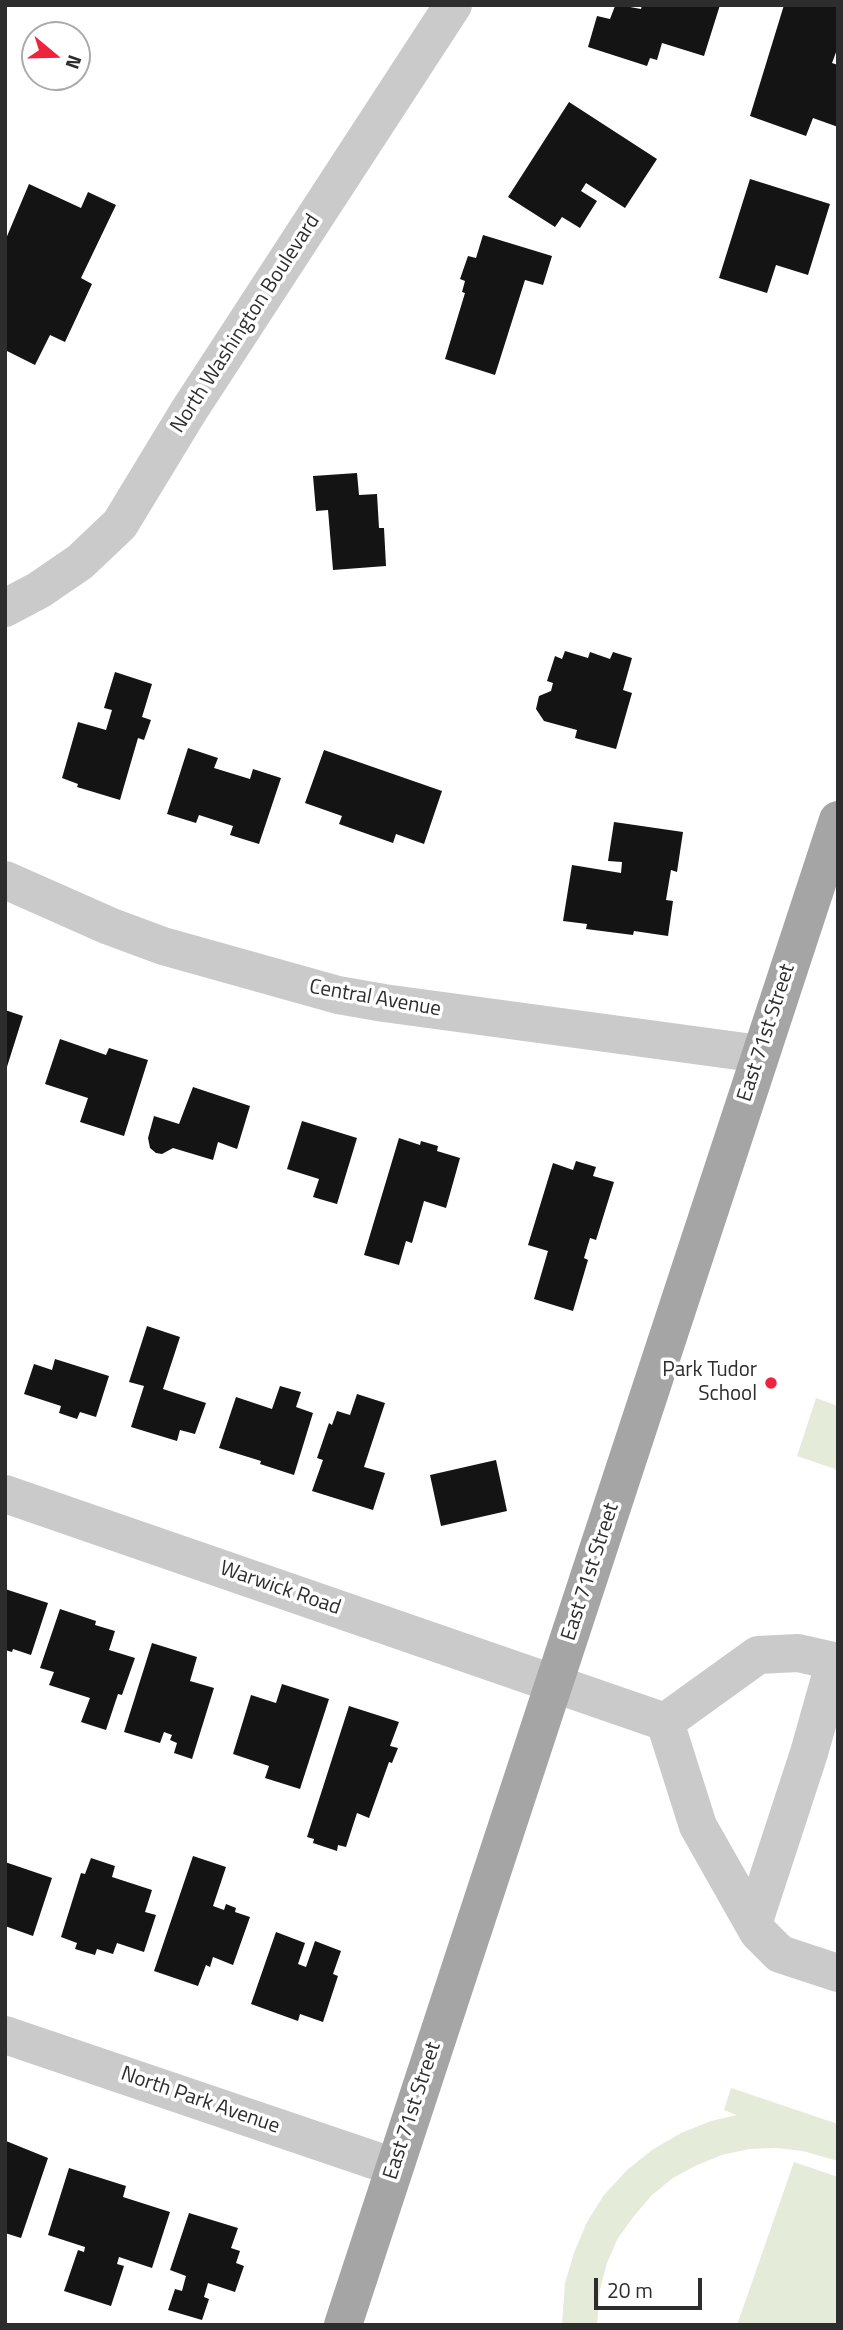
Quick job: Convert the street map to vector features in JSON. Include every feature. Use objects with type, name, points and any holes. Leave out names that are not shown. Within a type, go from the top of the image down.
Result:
[{"type":"main road","name":"East 71st Street","points":[[343,2325],[838,820]]},
{"type":"street","name":"North Washington Boulevard","points":[[5,608],[80,562],[120,524],[188,412],[453,5]]},
{"type":"street","name":"Central Avenue","points":[[5,880],[109,926],[163,946],[338,995],[760,1054]]},
{"type":"street","name":"Warwick Road","points":[[5,1494],[665,1722]]},
{"type":"street","points":[[754,1921],[836,1661],[798,1653],[758,1655],[665,1722],[698,1826],[758,1932],[780,1954],[838,1973]]},
{"type":"street","name":"North Park Avenue","points":[[5,2035],[394,2167]]},
{"type":"green space","points":[[816,1398],[838,1406],[838,1470],[797,1456]]},
{"type":"green space","points":[[731,2088],[838,2124],[838,2161],[803,2151],[749,2149],[722,2155],[673,2178],[652,2195],[618,2238],[600,2289],[597,2325],[562,2325],[565,2283],[574,2253],[587,2222],[604,2195],[627,2170],[652,2150],[681,2133],[711,2121],[737,2115],[724,2110]]},
{"type":"green space","points":[[794,2162],[838,2177],[838,2325],[737,2325]]},
{"type":"building","points":[[642,5],[720,5],[704,56],[662,43],[657,60],[650,58],[647,66],[588,47],[597,16],[610,19],[615,6],[641,9]]},
{"type":"building","points":[[784,5],[838,5],[838,47],[832,63],[838,65],[838,127],[813,118],[806,136],[750,116]]},
{"type":"building","points":[[569,102],[657,159],[625,208],[586,183],[581,191],[597,201],[580,228],[562,217],[555,227],[508,197]]},
{"type":"building","points":[[750,179],[830,204],[808,275],[776,265],[767,293],[719,278]]},
{"type":"building","points":[[29,184],[81,208],[88,192],[116,205],[81,278],[92,284],[65,342],[50,335],[35,365],[5,350],[5,241]]},
{"type":"building","points":[[483,235],[552,256],[543,285],[525,280],[495,375],[445,359],[465,293],[462,292],[465,281],[460,279],[468,256],[476,258]]},
{"type":"building","points":[[357,473],[359,495],[377,494],[379,528],[384,528],[386,566],[333,570],[328,510],[316,511],[313,476]]},
{"type":"building","points":[[565,651],[588,658],[590,652],[610,659],[613,652],[632,658],[623,690],[632,693],[616,749],[575,738],[577,730],[544,721],[536,709],[539,696],[551,691],[553,683],[547,681],[555,656],[562,659]]},
{"type":"building","points":[[115,672],[152,684],[142,717],[151,720],[144,740],[138,738],[120,800],[77,787],[78,784],[62,778],[78,722],[106,730],[112,710],[104,708]]},
{"type":"building","points":[[188,748],[218,758],[214,768],[250,779],[253,769],[281,778],[259,844],[230,835],[233,826],[199,815],[196,823],[167,814]]},
{"type":"building","points":[[324,750],[442,791],[424,844],[396,834],[393,843],[339,824],[342,816],[305,803]]},
{"type":"building","points":[[614,822],[683,832],[677,872],[671,870],[666,900],[673,901],[668,936],[586,929],[587,924],[563,921],[572,865],[621,873],[622,862],[608,861]]},
{"type":"building","points":[[5,1010],[23,1016],[6,1070],[5,1070]]},
{"type":"building","points":[[60,1039],[106,1055],[109,1048],[148,1060],[124,1136],[80,1122],[88,1098],[45,1084]]},
{"type":"building","points":[[193,1087],[250,1106],[237,1149],[218,1142],[213,1160],[173,1148],[162,1154],[150,1148],[148,1138],[154,1116],[179,1124]]},
{"type":"building","points":[[302,1121],[357,1138],[337,1204],[313,1197],[319,1179],[287,1169]]},
{"type":"building","points":[[399,1138],[420,1145],[421,1141],[438,1146],[437,1151],[460,1158],[446,1208],[424,1201],[412,1243],[406,1241],[399,1265],[364,1255]]},
{"type":"building","points":[[576,1161],[596,1167],[593,1176],[614,1182],[596,1240],[590,1238],[584,1258],[588,1260],[573,1311],[534,1299],[548,1251],[528,1245],[553,1163],[573,1170]]},
{"type":"building","points":[[147,1326],[180,1337],[163,1389],[206,1403],[195,1434],[180,1430],[177,1441],[131,1427],[144,1386],[129,1382]]},
{"type":"building","points":[[55,1359],[109,1376],[96,1417],[80,1412],[77,1419],[59,1413],[61,1406],[24,1394],[34,1364],[52,1370]]},
{"type":"building","points":[[280,1386],[301,1392],[296,1407],[313,1413],[294,1475],[219,1448],[236,1397],[272,1409]]},
{"type":"building","points":[[357,1394],[385,1403],[364,1467],[385,1473],[373,1510],[312,1491],[323,1460],[317,1458],[329,1423],[332,1425],[337,1411],[350,1415]]},
{"type":"building","points":[[496,1460],[507,1511],[441,1526],[430,1475]]},
{"type":"building","points":[[5,1589],[48,1603],[31,1655],[13,1649],[12,1652],[5,1650]]},
{"type":"building","points":[[60,1609],[96,1621],[95,1625],[115,1631],[109,1650],[135,1658],[122,1695],[118,1694],[106,1730],[81,1722],[90,1698],[49,1685],[54,1672],[40,1668]]},
{"type":"building","points":[[152,1643],[197,1657],[190,1681],[214,1688],[192,1759],[174,1753],[177,1743],[170,1740],[172,1735],[164,1732],[160,1743],[124,1732]]},
{"type":"building","points":[[282,1684],[329,1699],[300,1789],[265,1778],[269,1766],[233,1754],[251,1695],[276,1703]]},
{"type":"building","points":[[349,1706],[399,1722],[390,1746],[398,1748],[392,1763],[389,1762],[369,1818],[357,1813],[346,1847],[338,1845],[337,1851],[313,1843],[314,1839],[307,1837]]},
{"type":"building","points":[[193,1856],[226,1867],[213,1906],[224,1910],[226,1904],[236,1908],[235,1912],[250,1917],[233,1965],[213,1957],[210,1967],[206,1965],[198,1986],[154,1971]]},
{"type":"building","points":[[91,1858],[115,1866],[112,1877],[152,1890],[145,1912],[156,1915],[144,1952],[117,1943],[113,1954],[97,1949],[95,1955],[75,1949],[77,1943],[61,1937],[81,1873],[85,1874]]},
{"type":"building","points":[[5,1862],[52,1878],[33,1936],[5,1926]]},
{"type":"building","points":[[276,1932],[305,1943],[298,1964],[306,1967],[315,1941],[341,1951],[333,1974],[338,1976],[323,2022],[300,2014],[298,2021],[251,2004]]},
{"type":"building","points":[[6,2141],[48,2158],[21,2238],[5,2233]]},
{"type":"building","points":[[69,2168],[126,2186],[123,2197],[170,2212],[152,2268],[119,2257],[117,2264],[124,2266],[111,2306],[64,2291],[78,2250],[84,2252],[85,2247],[48,2235]]},
{"type":"building","points":[[189,2213],[238,2228],[231,2248],[240,2251],[236,2263],[244,2266],[235,2292],[208,2283],[204,2297],[209,2299],[202,2320],[168,2310],[175,2289],[182,2291],[186,2276],[170,2270]]},
{"type":"place","name":"Park Tudor School","points":[[771,1383]]}]
